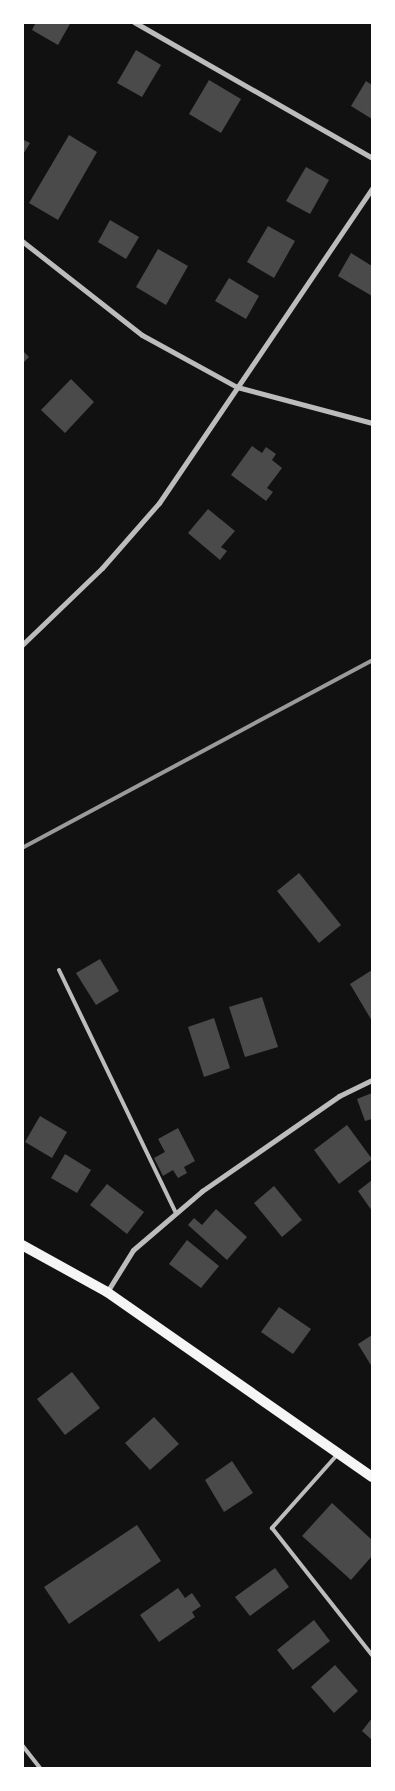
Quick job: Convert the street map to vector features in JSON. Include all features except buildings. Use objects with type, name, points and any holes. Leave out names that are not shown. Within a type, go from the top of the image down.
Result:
[{"type":"main road","points":[[22,1245],[107,1292],[372,1476]]},
{"type":"street","points":[[134,22],[372,158]]},
{"type":"street","points":[[22,645],[102,568],[159,503],[372,188]]},
{"type":"street","points":[[22,241],[142,335],[237,387],[372,422]]},
{"type":"street","points":[[107,1292],[133,1250],[176,1213],[279,1135],[372,1080]]},
{"type":"lane","points":[[59,970],[176,1213]]},
{"type":"lane","points":[[338,1453],[272,1528],[372,1656]]},
{"type":"lane","points":[[22,1745],[40,1768]]},
{"type":"railway","points":[[22,848],[372,660]]}]
